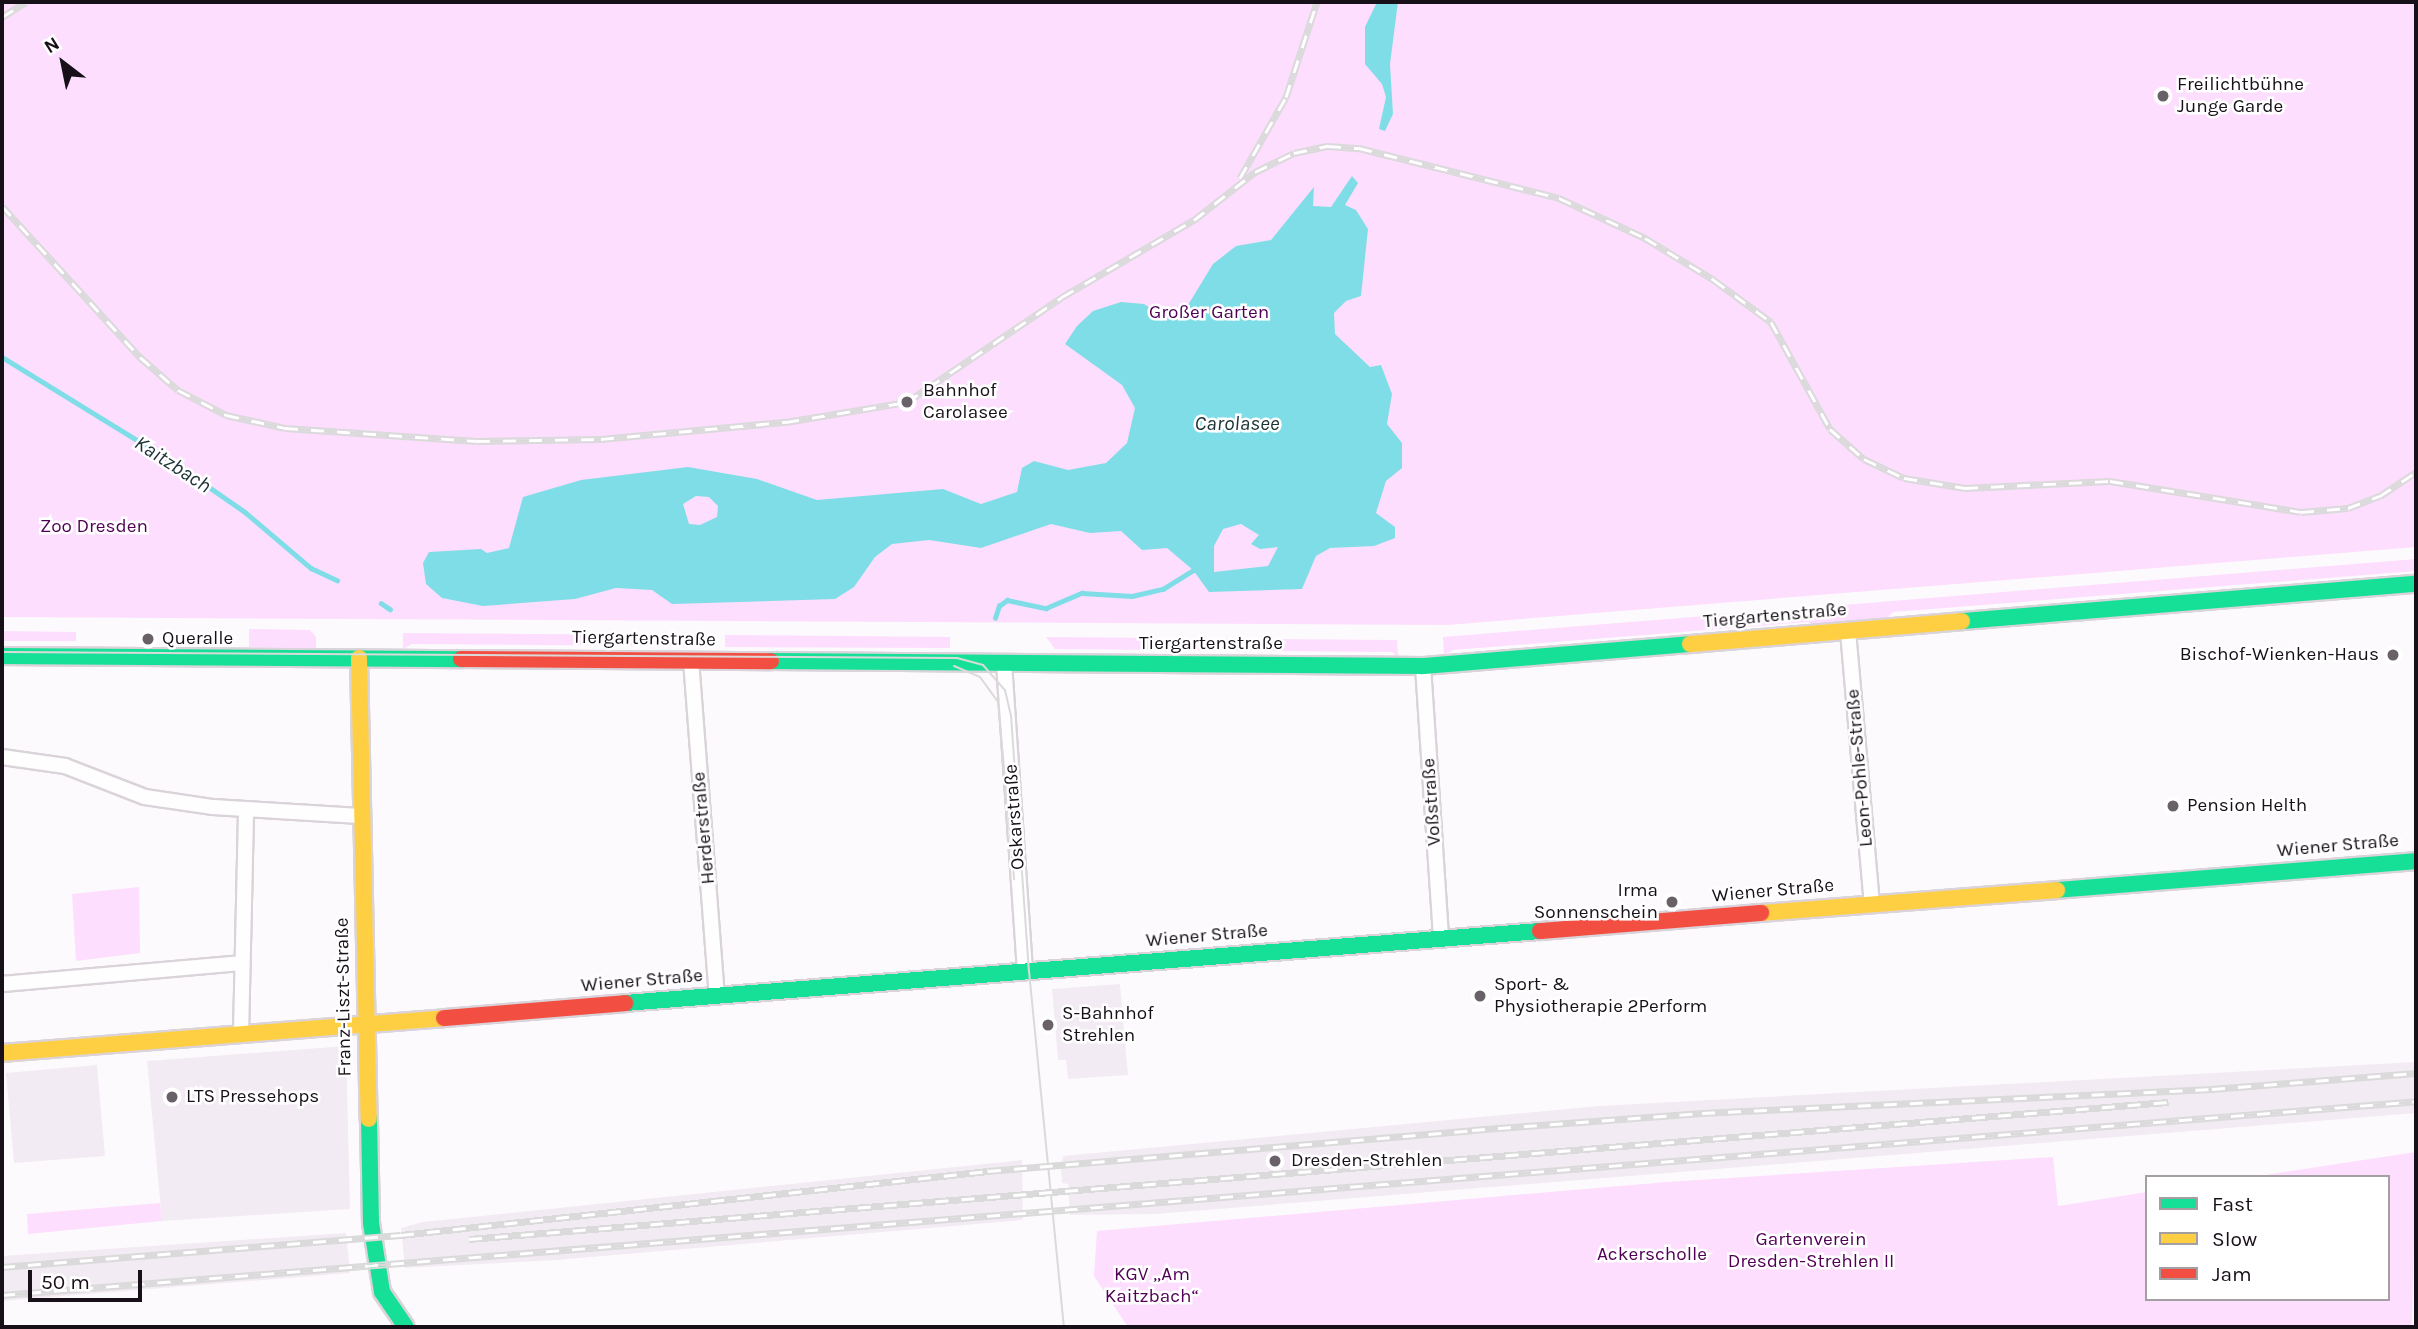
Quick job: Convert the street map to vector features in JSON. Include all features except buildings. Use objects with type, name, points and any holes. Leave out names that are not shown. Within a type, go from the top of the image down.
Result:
[{"type":"street","name":"Tiergartenstraße","points":[[2,656],[1423,666],[2416,584]]},
{"type":"street","name":"Leon-Pohle-Straße","points":[[1848,631],[1872,904]]},
{"type":"street","name":"Franz-Liszt-Straße","points":[[359,657],[360,816],[373,1251],[382,1292],[406,1327]]},
{"type":"street","name":"Herderstraße","points":[[691,660],[717,996]]},
{"type":"street","name":"Oskarstraße","points":[[1004,663],[1025,972]]},
{"type":"street","name":"Voßstraße","points":[[1423,666],[1441,938]]},
{"type":"street","points":[[2,757],[57,764],[145,797],[246,810],[360,816]]},
{"type":"street","points":[[241,1034],[246,810]]},
{"type":"street","name":"Wiener Straße","points":[[2,1053],[2416,861]]},
{"type":"street","points":[[2,984],[242,963]]},
{"type":"shaded area","points":[[1120,984],[1128,1075],[1068,1079],[1066,1060],[1058,1060],[1052,989]]},
{"type":"shaded area","points":[[346,1046],[350,1209],[162,1221],[147,1061]]},
{"type":"shaded area","points":[[2416,1062],[2416,1113],[1156,1214],[1070,1215],[1068,1184],[1062,1183],[1063,1156],[1599,1106]]},
{"type":"shaded area","points":[[97,1065],[105,1156],[14,1163],[6,1073]]},
{"type":"shaded area","points":[[1022,1160],[1023,1220],[556,1260],[405,1268],[401,1228],[423,1222]]},
{"type":"shaded area","points":[[346,1233],[350,1273],[2,1301],[2,1256]]},
{"type":"green space","name":"Großer Garten","points":[[2,2],[2416,2],[2416,547],[1447,625],[2,617]]},
{"type":"green space","points":[[2416,559],[2416,571],[1893,612],[1886,620],[1814,626],[1808,622],[1453,650],[1444,655],[1443,637]]},
{"type":"green space","points":[[249,629],[310,630],[316,637],[316,649],[249,647]]},
{"type":"green space","points":[[2,631],[76,632],[76,641],[2,641]]},
{"type":"green space","points":[[403,633],[650,635],[650,646],[412,644],[403,649]]},
{"type":"green space","points":[[661,635],[714,636],[714,647],[661,646]]},
{"type":"green space","points":[[725,635],[950,637],[950,648],[725,647]]},
{"type":"green space","points":[[1046,637],[1397,640],[1398,657],[1392,652],[1055,649]]},
{"type":"green space","points":[[139,887],[140,953],[76,961],[72,894]]},
{"type":"green space","points":[[2416,1152],[2412,1327],[1128,1327],[1094,1276],[1097,1231],[1667,1182],[2053,1157],[2058,1206],[2145,1192],[2145,1301],[2390,1301],[2390,1175],[2265,1175]]},
{"type":"green space","points":[[160,1203],[162,1221],[28,1234],[27,1214]]},
{"type":"water","points":[[1377,2],[1398,2],[1390,64],[1393,114],[1385,131],[1379,129],[1386,97],[1382,84],[1365,64],[1365,27]]},
{"type":"water","name":"Carolasee","points":[[1352,176],[1358,183],[1345,205],[1356,210],[1368,229],[1361,296],[1346,301],[1334,313],[1335,334],[1370,367],[1381,365],[1392,394],[1387,424],[1402,443],[1402,468],[1386,481],[1376,513],[1395,527],[1395,538],[1374,546],[1330,548],[1316,556],[1302,589],[1209,592],[1193,570],[1167,548],[1142,550],[1121,531],[1090,533],[1051,524],[981,548],[929,540],[892,544],[875,557],[854,587],[835,599],[672,604],[652,590],[616,588],[575,599],[483,606],[442,598],[426,584],[423,563],[429,552],[481,549],[487,553],[509,548],[523,497],[581,480],[688,467],[757,479],[817,500],[943,489],[981,504],[1017,492],[1022,468],[1034,461],[1068,470],[1106,463],[1127,443],[1135,408],[1122,385],[1065,344],[1077,326],[1093,311],[1121,302],[1144,304],[1158,313],[1188,305],[1213,264],[1236,246],[1271,240],[1314,187],[1313,206],[1331,207]],"holes":[[[696,496],[709,497],[718,506],[717,517],[700,525],[689,524],[683,504]],[[1241,524],[1259,535],[1251,544],[1260,549],[1278,547],[1268,566],[1214,572],[1214,546],[1223,529]]]},
{"type":"waterway","name":"Kaitzbach","points":[[2,357],[176,464],[245,512],[311,568],[337,580]]},
{"type":"waterway","name":"Kaitzbach","points":[[995,618],[999,606],[1007,600],[1046,608],[1082,593],[1132,596],[1163,589],[1193,570]]},
{"type":"waterway","name":"Kaitzbach","points":[[381,603],[390,609]]},
{"type":"tram line","points":[[2,652],[957,658],[983,665],[1005,690],[1011,715],[1029,971],[1064,1327]]},
{"type":"tram line","points":[[954,666],[980,677],[998,702],[1014,879]]},
{"type":"railway","points":[[2,17],[26,2]]},
{"type":"railway","points":[[1240,178],[1286,97],[1317,2]]},
{"type":"railway","points":[[2,206],[140,357],[178,390],[226,415],[285,428],[477,441],[601,439],[786,422],[907,402],[1062,297],[1194,220],[1255,172],[1294,153],[1328,146],[1359,148],[1559,198],[1645,238],[1714,280],[1771,322],[1830,429],[1864,459],[1904,478],[1965,488],[2110,481],[2301,512],[2348,508],[2380,496],[2416,472]]},
{"type":"railway","points":[[2,1267],[401,1235],[988,1171],[1472,1130],[1702,1113],[2212,1089],[2416,1073]]},
{"type":"railway","points":[[2,1295],[2416,1101]]},
{"type":"railway","points":[[469,1239],[2168,1102]]},
{"type":"traffic: fast","points":[[1962,621],[2416,584]]},
{"type":"traffic: fast","points":[[771,661],[1423,666],[1690,644]]},
{"type":"traffic: fast","points":[[2,656],[461,659]]},
{"type":"traffic: fast","points":[[2057,890],[2416,861]]},
{"type":"traffic: fast","points":[[625,1003],[1540,931]]},
{"type":"traffic: fast","points":[[369,1119],[371,1223],[382,1292],[406,1327]]},
{"type":"traffic: slow","points":[[1690,644],[1962,621]]},
{"type":"traffic: slow","points":[[359,658],[369,1119]]},
{"type":"traffic: slow","points":[[1761,913],[2057,890]]},
{"type":"traffic: slow","points":[[2,1053],[444,1018]]},
{"type":"traffic: jam","points":[[461,659],[771,661]]},
{"type":"traffic: jam","points":[[1540,931],[1761,913]]},
{"type":"traffic: jam","points":[[444,1018],[625,1003]]},
{"type":"place","name":"Freilichtbühne Junge Garde","points":[[2163,96]]},
{"type":"place","name":"Bahnhof Carolasee","points":[[907,402]]},
{"type":"place","name":"Queralle","points":[[148,639]]},
{"type":"place","name":"Bischof-Wienken-Haus","points":[[2393,655]]},
{"type":"place","name":"Pension Helth","points":[[2173,806]]},
{"type":"place","name":"Irma Sonnenschein","points":[[1672,902]]},
{"type":"place","name":"Sport- & Physiotherapie 2Perform","points":[[1480,996]]},
{"type":"place","name":"S-Bahnhof Strehlen","points":[[1048,1025]]},
{"type":"place","name":"LTS Pressehops","points":[[172,1097]]},
{"type":"place","name":"Dresden-Strehlen","points":[[1275,1161]]},
{"type":"park label","name":"Zoo Dresden","points":[[94,527]]},
{"type":"park label","name":"Gartenverein Dresden-Strehlen II","points":[[1811,1251]]},
{"type":"park label","name":"Ackerscholle","points":[[1652,1255]]},
{"type":"park label","name":"KGV „Am Kaitzbach“","points":[[1152,1286]]}]
